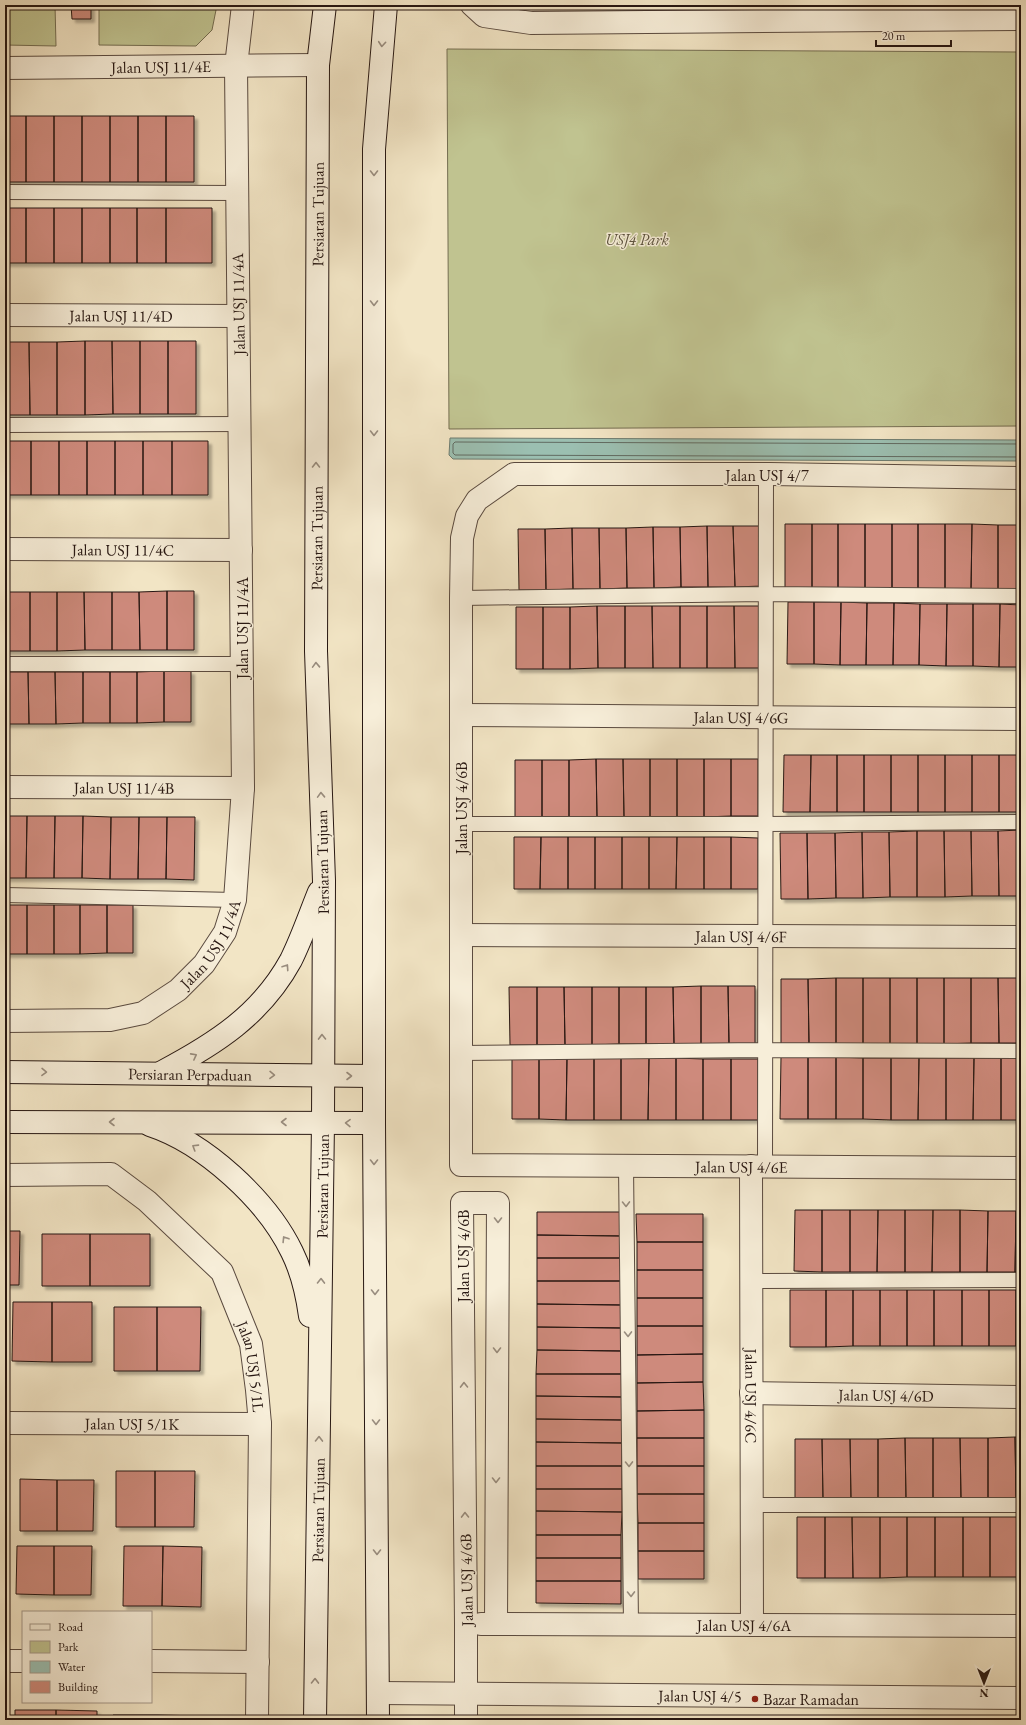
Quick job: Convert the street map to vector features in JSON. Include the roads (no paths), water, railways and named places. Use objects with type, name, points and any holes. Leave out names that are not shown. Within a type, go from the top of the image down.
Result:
[{"type":"street","name":"Jalan USJ 11/4A","points":[[5,1020],[110,1020],[143,1013],[178,990],[204,964],[225,932],[235,900],[243,788],[240,424],[236,193],[236,66],[243,5]]},
{"type":"street","name":"Persiaran Tujuan","points":[[315,1720],[323,1122],[324,881],[316,651],[318,65],[325,5]]},
{"type":"street","points":[[378,1720],[374,1123],[374,149],[386,5]]},
{"type":"street","points":[[472,5],[484,16],[531,23],[1021,19]]},
{"type":"street","name":"Jalan USJ 11/4E","points":[[5,68],[318,65]]},
{"type":"street","name":"Jalan USJ 11/4D","points":[[5,315],[238,316]]},
{"type":"street","name":"Jalan USJ 4/7","points":[[514,474],[766,474],[1021,478]]},
{"type":"street","name":"Jalan USJ 4/6B","points":[[461,1165],[462,538],[468,516],[477,500],[514,474]]},
{"type":"street","name":"Jalan USJ 11/4C","points":[[5,549],[241,550]]},
{"type":"street","name":"Jalan USJ 4/6G","points":[[461,715],[1021,718]]},
{"type":"street","name":"Jalan USJ 11/4B","points":[[5,787],[243,788]]},
{"type":"street","points":[[159,1074],[201,1052],[227,1034],[247,1016],[270,991],[291,959],[324,881]]},
{"type":"street","name":"Jalan USJ 4/6F","points":[[461,935],[1021,936]]},
{"type":"street","name":"Persiaran Perpaduan","points":[[5,1072],[374,1076]]},
{"type":"street","points":[[5,1122],[374,1123]]},
{"type":"street","points":[[140,1122],[169,1131],[205,1154],[239,1181],[270,1216],[292,1252],[305,1286],[320,1371]]},
{"type":"street","name":"Jalan USJ 4/6E","points":[[461,1165],[1021,1168]]},
{"type":"street","name":"Jalan USJ 4/6C","points":[[752,1625],[751,1281],[758,1166]]},
{"type":"street","name":"Jalan USJ 5/1L","points":[[5,1175],[111,1174],[147,1200],[222,1272],[251,1344],[260,1424],[258,1720]]},
{"type":"street","name":"Jalan USJ 4/6B","points":[[466,1720],[462,1203],[498,1203],[496,1624]]},
{"type":"street","name":"Jalan USJ 4/6D","points":[[751,1393],[1021,1397]]},
{"type":"street","name":"Jalan USJ 5/1K","points":[[5,1422],[260,1424]]},
{"type":"street","name":"Jalan USJ 4/6A","points":[[466,1624],[1021,1626]]},
{"type":"street","points":[[5,1661],[22,1661]]},
{"type":"street","points":[[152,1661],[258,1662]]},
{"type":"street","name":"Jalan USJ 4/5","points":[[378,1694],[1021,1698]]},
{"type":"lane","points":[[5,192],[236,193]]},
{"type":"lane","points":[[5,425],[240,424]]},
{"type":"lane","points":[[758,1166],[765,1050],[766,474]]},
{"type":"lane","points":[[461,598],[766,594],[1021,596]]},
{"type":"lane","points":[[5,664],[242,664]]},
{"type":"lane","points":[[461,824],[1021,822]]},
{"type":"lane","points":[[5,895],[235,900]]},
{"type":"lane","points":[[461,1053],[765,1050],[1021,1051]]},
{"type":"lane","points":[[626,1165],[631,1624]]},
{"type":"lane","points":[[751,1281],[1021,1280]]},
{"type":"lane","points":[[752,1505],[1021,1505]]},
{"type":"water","points":[[450,438],[1021,440],[1021,461],[453,459],[449,455]]},
{"type":"place","name":"Bazar Ramadan","points":[[755,1699]]},
{"type":"park label","name":"USJ4 Park","points":[[637,239]]}]
